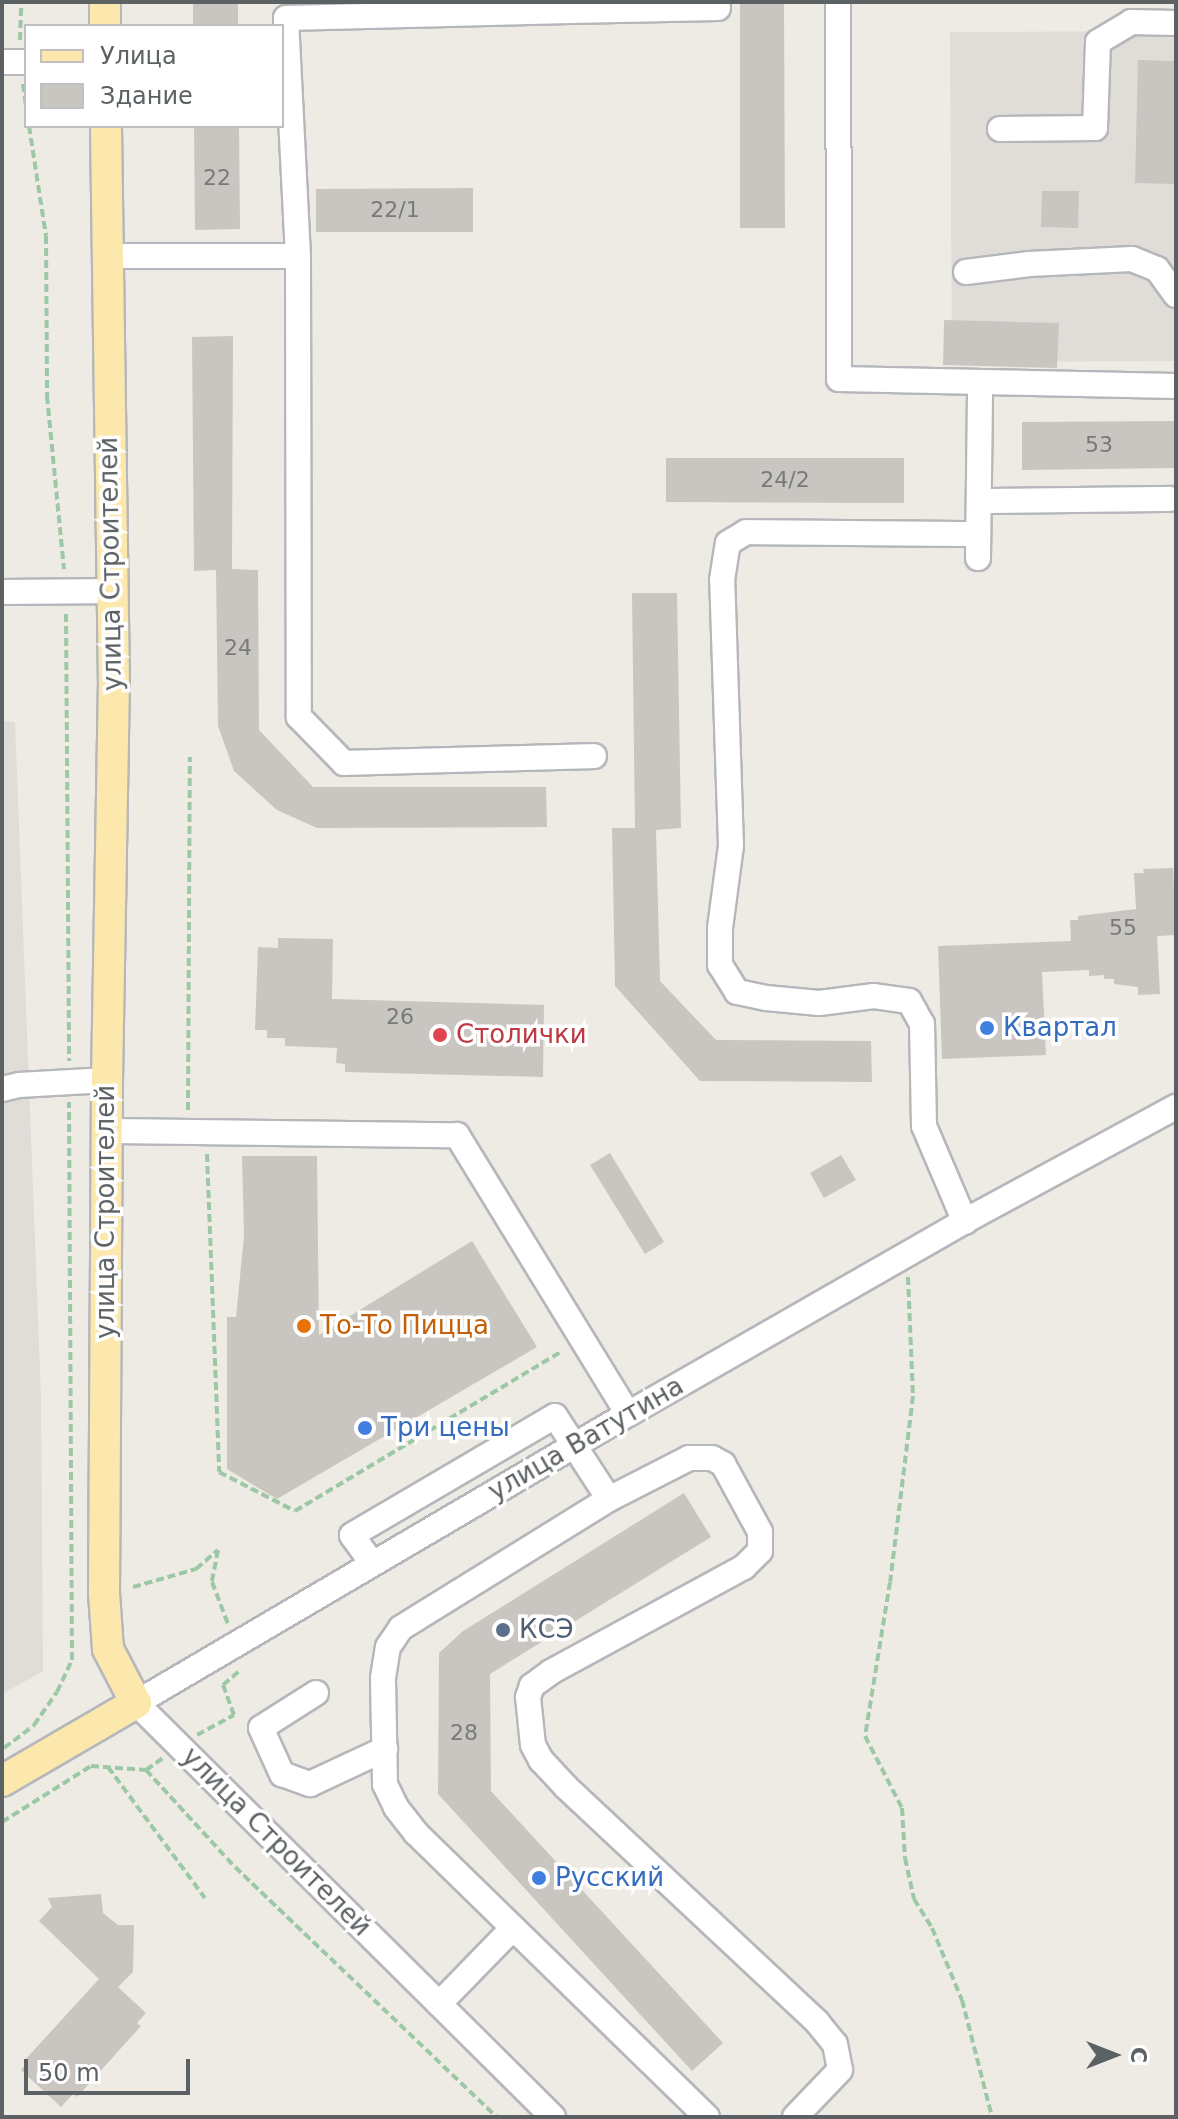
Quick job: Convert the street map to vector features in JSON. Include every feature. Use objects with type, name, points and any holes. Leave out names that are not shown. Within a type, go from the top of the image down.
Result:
[{"type":"main road","points":[[105,2],[105,24]]},
{"type":"main road","name":"улица Строителей","points":[[106,128],[114,686],[107,1080],[104,1593],[108,1649],[136,1703]]},
{"type":"main road","name":"улица Ватутина","points":[[2,1781],[136,1703]]},
{"type":"street","points":[[838,2],[839,379],[1176,386]]},
{"type":"street","points":[[594,756],[344,763],[299,717],[298,256],[286,18],[570,6],[718,8]]},
{"type":"street","points":[[1000,129],[1095,128],[1098,42],[1131,22],[1176,23]]},
{"type":"street","points":[[2,62],[24,62]]},
{"type":"street","points":[[106,256],[298,256]]},
{"type":"street","points":[[966,272],[1029,264],[1132,259],[1157,269],[1176,295]]},
{"type":"street","points":[[965,1222],[924,1126],[922,1024],[909,1001],[874,996],[819,1003],[766,998],[737,992],[720,965],[720,928],[731,846],[722,580],[728,543],[746,532],[978,546],[980,382]]},
{"type":"street","points":[[979,501],[1170,499]]},
{"type":"street","points":[[2,592],[112,591]]},
{"type":"street","points":[[2,1089],[107,1080]]},
{"type":"street","name":"улица Ватутина","points":[[136,1703],[628,1414],[965,1222],[1176,1107]]},
{"type":"street","points":[[107,1131],[457,1135],[628,1414]]},
{"type":"street","points":[[372,1563],[352,1535],[555,1416],[609,1499]]},
{"type":"street","points":[[707,2117],[416,1833],[396,1807],[385,1784],[383,1678],[388,1647],[401,1628],[609,1499],[689,1458],[712,1458],[723,1464],[760,1532],[760,1551],[744,1567],[551,1672],[532,1686],[528,1697],[533,1745],[541,1760],[566,1787],[817,2022],[835,2044],[840,2070],[795,2117]]},
{"type":"street","points":[[316,1693],[261,1728],[282,1774],[310,1784],[385,1749]]},
{"type":"street","name":"улица Строителей","points":[[136,1703],[553,2117]]},
{"type":"street","points":[[439,2004],[513,1928]]},
{"type":"path","points":[[2,1749],[34,1725],[57,1692],[72,1660],[66,592],[47,396],[46,236],[29,128]]},
{"type":"path","points":[[190,757],[188,1114],[193,1130],[206,1150],[219,1472],[295,1511],[583,1339]]},
{"type":"path","points":[[902,1258],[911,1286],[913,1396],[892,1568],[865,1736],[902,1808],[905,1858],[914,1899],[932,1928],[962,2000],[992,2117]]},
{"type":"path","points":[[133,1587],[196,1569],[218,1550],[212,1582],[228,1624]]},
{"type":"path","points":[[2,1822],[91,1766],[146,1770],[234,1715],[223,1685],[242,1668]]},
{"type":"path","points":[[108,1767],[205,1898]]},
{"type":"path","points":[[146,1770],[235,1867],[497,2117]]},
{"type":"shaded area","points":[[1176,31],[1176,361],[952,362],[950,32]]},
{"type":"shaded area","points":[[2,721],[15,722],[41,1395],[43,1671],[2,1694]]},
{"type":"building","points":[[193,2],[238,2],[238,24],[193,24]]},
{"type":"building","points":[[740,2],[784,2],[785,228],[740,228]]},
{"type":"building","points":[[1138,60],[1176,61],[1176,184],[1135,183]]},
{"type":"building","points":[[194,128],[239,128],[240,229],[195,230]]},
{"type":"building","points":[[473,188],[473,232],[316,232],[316,189]]},
{"type":"building","points":[[1042,191],[1079,191],[1078,228],[1041,227]]},
{"type":"building","points":[[944,320],[1059,323],[1057,368],[943,365]]},
{"type":"building","points":[[233,336],[232,569],[258,570],[259,730],[313,787],[546,787],[547,827],[317,828],[277,810],[234,771],[218,726],[216,570],[194,571],[192,337]]},
{"type":"building","points":[[1176,421],[1176,468],[1022,470],[1022,422]]},
{"type":"building","points":[[666,458],[904,458],[904,503],[666,502]]},
{"type":"building","points":[[632,593],[677,593],[681,828],[656,830],[660,981],[716,1040],[871,1041],[872,1082],[700,1081],[615,986],[612,828],[635,828]]},
{"type":"building","points":[[1173,868],[1176,935],[1157,936],[1160,994],[1138,995],[1138,987],[1114,984],[1114,979],[1104,979],[1104,975],[1089,976],[1089,970],[1042,972],[1046,1055],[942,1059],[938,946],[1071,941],[1070,920],[1078,920],[1078,916],[1136,909],[1134,873],[1144,873],[1143,869]]},
{"type":"building","points":[[278,938],[333,939],[332,999],[544,1005],[543,1077],[345,1072],[345,1064],[336,1063],[337,1048],[285,1046],[285,1038],[267,1038],[267,1030],[255,1030],[258,947],[278,948]]},
{"type":"building","points":[[610,1153],[664,1242],[645,1254],[590,1165]]},
{"type":"building","points":[[841,1155],[856,1180],[824,1198],[810,1173]]},
{"type":"building","points":[[242,1156],[317,1156],[319,1335],[472,1241],[537,1347],[277,1499],[227,1469],[227,1317],[236,1317],[244,1236]]},
{"type":"building","points":[[684,1493],[711,1537],[490,1674],[491,1791],[723,2043],[692,2071],[438,1794],[439,1653],[463,1631]]},
{"type":"building","points":[[101,1894],[103,1913],[118,1925],[134,1925],[133,1972],[118,1987],[146,2013],[137,2023],[141,2026],[77,2097],[73,2094],[61,2107],[21,2070],[27,2063],[24,2061],[99,1979],[39,1921],[52,1907],[48,1898]]},
{"type":"place","name":"Квартал","points":[[987,1028]]},
{"type":"place","name":"Столички","points":[[440,1035]]},
{"type":"place","name":"То-То Пицца","points":[[304,1326]]},
{"type":"place","name":"Три цены","points":[[365,1428]]},
{"type":"place","name":"КСЭ","points":[[503,1630]]},
{"type":"place","name":"Русский","points":[[539,1878]]}]
